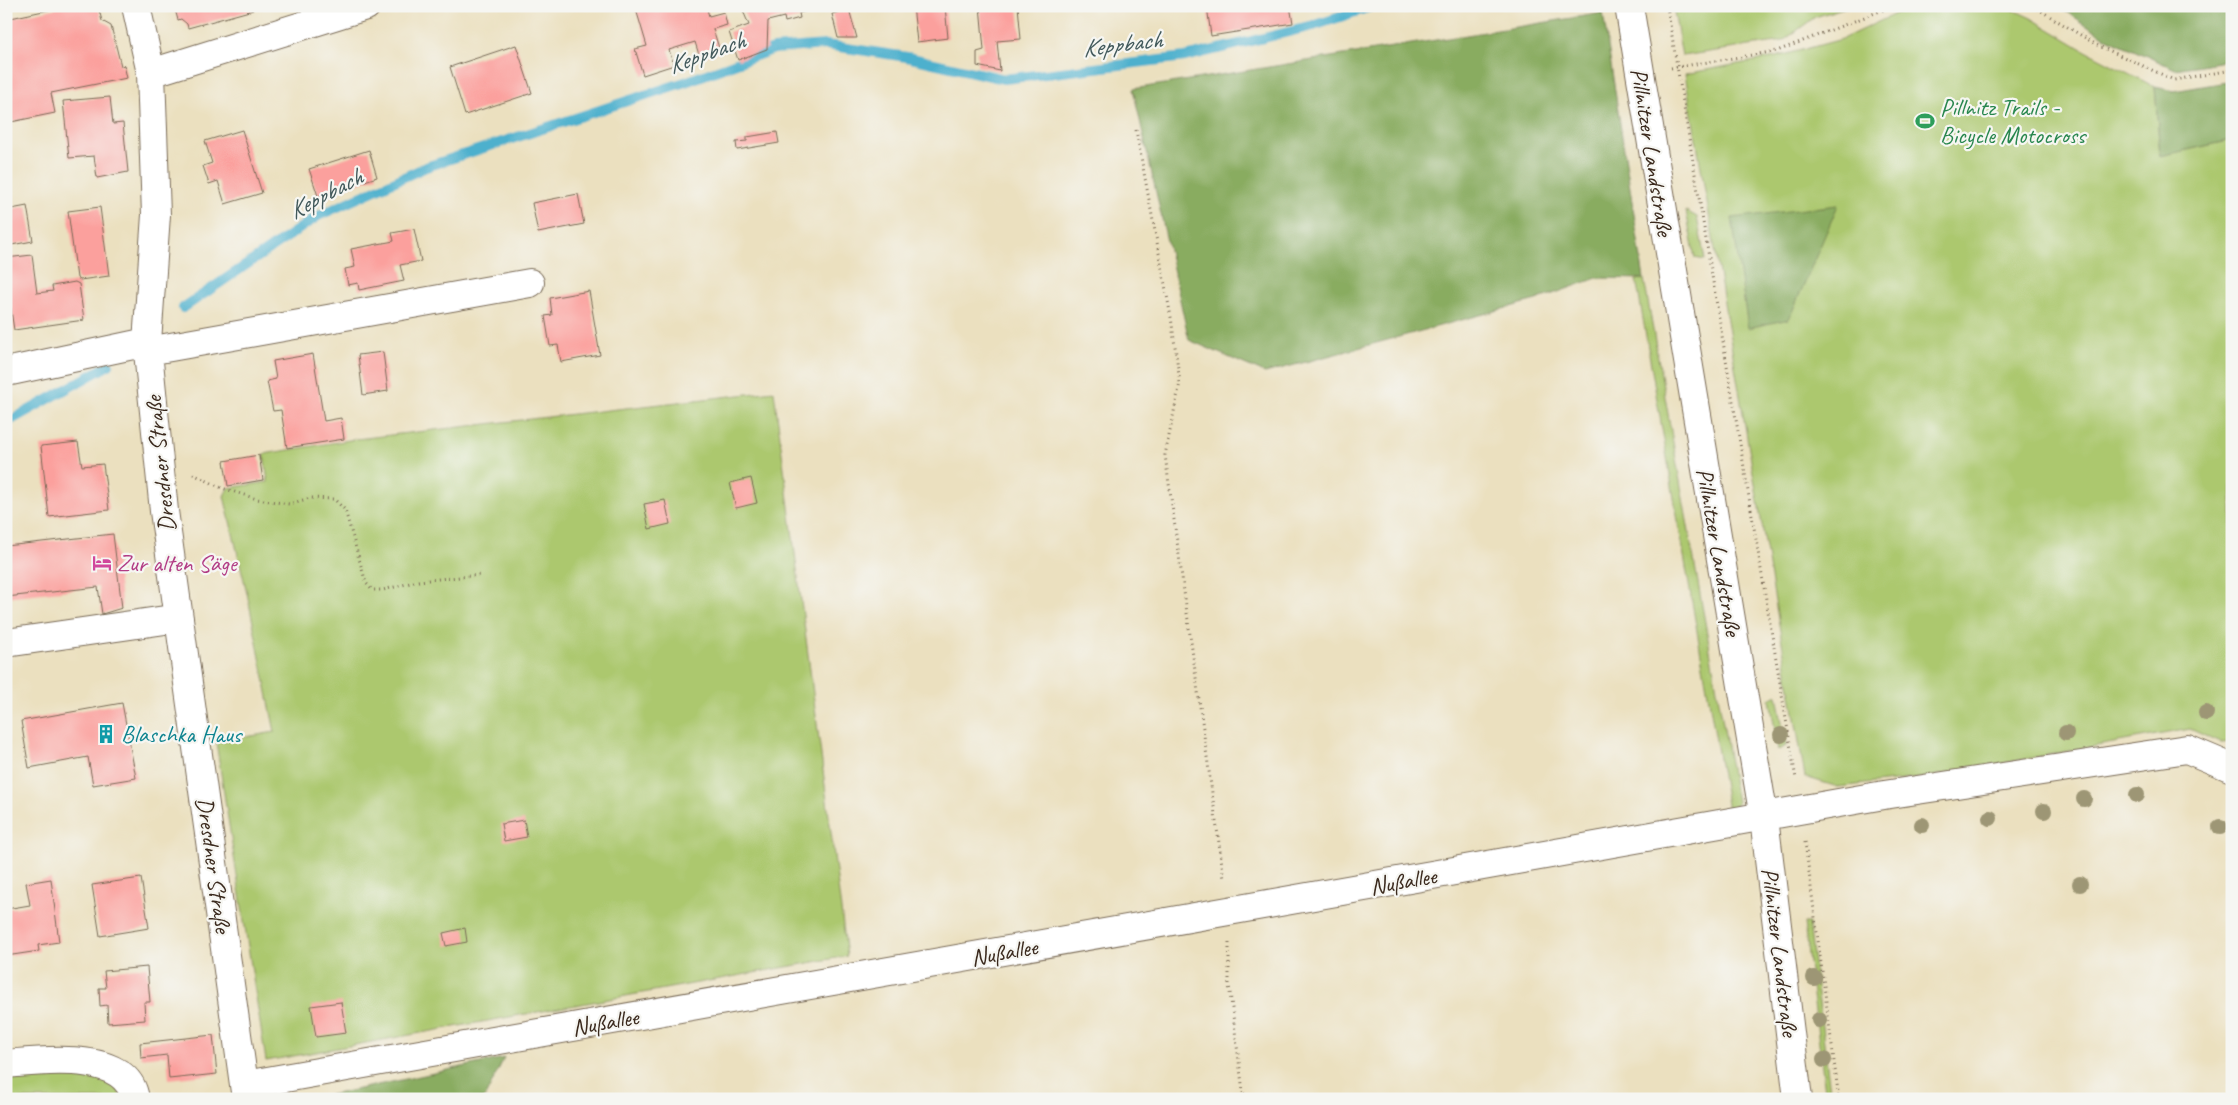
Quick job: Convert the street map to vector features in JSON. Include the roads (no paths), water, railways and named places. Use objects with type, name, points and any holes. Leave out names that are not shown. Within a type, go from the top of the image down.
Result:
[{"type":"street","name":"Dresdner Straße","points":[[136,6],[150,73],[156,215],[148,347],[164,511],[245,1092]]},
{"type":"street","points":[[150,73],[366,6]]},
{"type":"street","name":"Pillnitzer Landstraße","points":[[1629,6],[1764,818],[1798,1099]]},
{"type":"street","points":[[6,372],[530,284]]},
{"type":"street","points":[[6,643],[179,618]]},
{"type":"street","name":"Nußallee","points":[[245,1092],[1229,912],[1764,818],[1884,795],[2187,749],[2232,768]]},
{"type":"street","points":[[6,1064],[82,1060],[108,1068],[126,1080],[135,1099]]},
{"type":"waterway","name":"Keppbach","points":[[183,308],[318,216],[426,167],[685,82],[774,49],[826,45],[907,57],[1004,79],[1185,57],[1313,26],[1373,6]]},
{"type":"waterway","name":"Keppbach","points":[[6,423],[109,365]]},
{"type":"place","name":"Pillnitz Trails - Bicycle Motocross","points":[[1925,121]]},
{"type":"place","name":"Zur alten Säge","points":[[102,563]]},
{"type":"place","name":"Blaschka Haus","points":[[106,734]]}]
